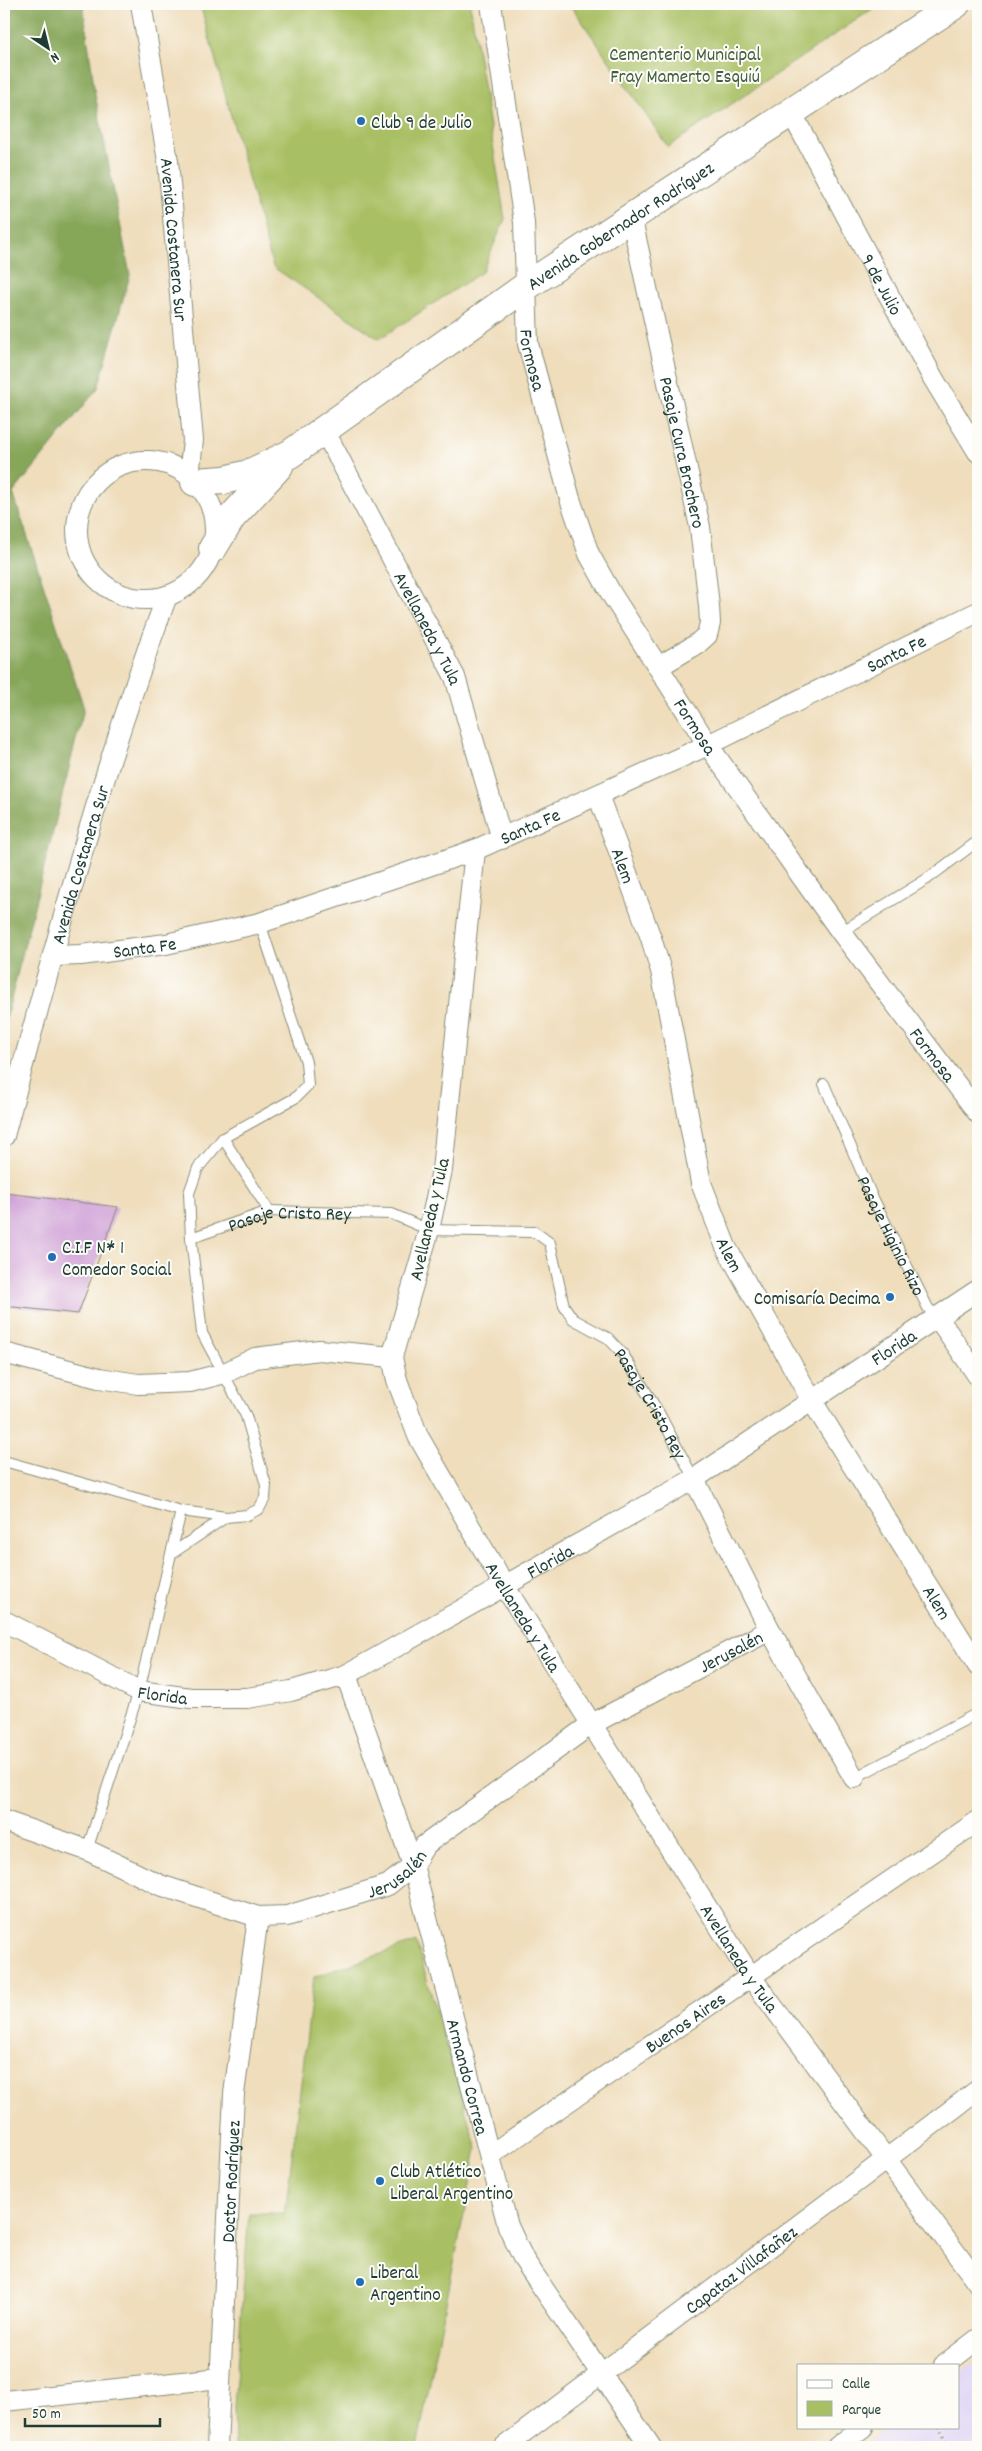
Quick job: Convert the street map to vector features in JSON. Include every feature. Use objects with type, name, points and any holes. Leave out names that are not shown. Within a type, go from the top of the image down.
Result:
[{"type":"street","name":"Avenida Costanera Sur","points":[[140,4],[169,170],[192,440],[192,479]]},
{"type":"street","name":"Formosa","points":[[491,4],[524,222],[528,344],[589,554],[612,595],[708,745],[842,932],[978,1113]]},
{"type":"street","name":"Avenida Gobernador Rodríguez","points":[[192,479],[224,480],[248,474],[290,454],[525,287],[630,216],[956,4]]},
{"type":"street","name":"9 de Julio","points":[[791,112],[932,378],[978,452]]},
{"type":"street","name":"Pasaje Cura Brochero","points":[[630,216],[700,527],[710,606],[710,623],[706,635],[697,644],[658,667]]},
{"type":"street","name":"Avellaneda y Tula","points":[[324,430],[455,677],[502,839]]},
{"type":"street","name":"Avenida Gobernador Rodríguez","points":[[213,548],[247,500],[290,454]]},
{"type":"street","points":[[150,461],[178,468],[203,490],[212,508],[216,528],[213,548],[206,564],[196,578],[183,589],[167,596],[153,599],[125,596],[100,582],[83,560],[79,546],[78,518],[89,491],[98,480],[122,465],[150,461]]},
{"type":"street","name":"Avenida Costanera Sur","points":[[5,1130],[103,782],[141,665],[167,596]]},
{"type":"street","name":"Santa Fe","points":[[54,956],[81,955],[166,944],[260,923],[476,850],[708,745],[978,612]]},
{"type":"street","name":"Alem","points":[[598,795],[651,938],[661,971],[701,1183],[726,1247],[812,1401],[978,1666]]},
{"type":"street","name":"Avellaneda y Tula","points":[[476,850],[442,1170],[429,1230],[392,1357],[397,1380],[418,1436],[505,1587],[590,1725],[751,1978],[978,2283]]},
{"type":"street","name":"Florida","points":[[4,1621],[139,1691],[191,1698],[247,1698],[291,1691],[346,1675],[694,1479],[978,1290]]},
{"type":"street","name":"Pasaje Higinio Rizo","points":[[938,1318],[978,1376]]},
{"type":"street","points":[[4,1353],[99,1378],[138,1384],[190,1382],[225,1373],[255,1358],[319,1350],[392,1357]]},
{"type":"street","name":"Pasaje Cristo Rey","points":[[694,1479],[770,1630],[854,1778]]},
{"type":"street","name":"Jerusalén","points":[[4,1821],[87,1850],[160,1885],[258,1918],[287,1916],[388,1886],[413,1865],[425,1845],[590,1725],[770,1630]]},
{"type":"street","name":"Armando Correa","points":[[346,1675],[413,1865],[508,2226],[524,2260],[651,2447]]},
{"type":"street","name":"Buenos Aires","points":[[490,2155],[978,1821]]},
{"type":"street","name":"Doctor Rodríguez","points":[[217,2447],[234,2094],[258,1918]]},
{"type":"street","name":"Capataz Villafañez","points":[[504,2447],[601,2376],[978,2090]]},
{"type":"street","points":[[945,2364],[978,2339]]},
{"type":"street","points":[[4,2401],[220,2378]]},
{"type":"street","points":[[837,2447],[862,2428]]},
{"type":"lane","points":[[842,932],[927,879],[978,841]]},
{"type":"lane","points":[[4,1461],[181,1511],[226,1517],[247,1515],[259,1509],[265,1498],[266,1484],[246,1416],[225,1373],[202,1333],[191,1238],[189,1193],[198,1168],[223,1138],[295,1098],[308,1085],[306,1062],[260,923]]},
{"type":"lane","name":"Pasaje Higinio Rizo","points":[[824,1084],[871,1194],[928,1308],[938,1318]]},
{"type":"lane","points":[[223,1138],[269,1211]]},
{"type":"lane","name":"Pasaje Cristo Rey","points":[[191,1238],[269,1211],[392,1214],[429,1230],[535,1232],[550,1243],[564,1306],[572,1319],[608,1338],[623,1354],[659,1413],[694,1479]]},
{"type":"lane","points":[[87,1850],[139,1691],[181,1511]]},
{"type":"lane","points":[[171,1554],[226,1517]]},
{"type":"lane","name":"Pasaje Cristo Rey","points":[[854,1778],[978,1713]]},
{"type":"path","points":[[940,2428],[948,2447]]},
{"type":"shaded area","points":[[978,2359],[978,2447],[863,2447],[888,2428],[960,2428],[960,2372]]},
{"type":"green space","points":[[4,4],[83,4],[95,94],[130,275],[98,388],[13,493],[84,708],[4,1027]]},
{"type":"green space","name":"Club 9 de Julio","points":[[200,4],[470,4],[505,219],[482,272],[379,339],[273,267]]},
{"type":"green space","name":"Cementerio Municipal Fray Mamerto Esquiú","points":[[570,4],[880,4],[668,147]]},
{"type":"green space","name":"Club Atlético Liberal Argentino","points":[[416,1942],[477,2149],[417,2447],[235,2447],[234,2407],[249,2213],[285,2213],[314,1977]]},
{"type":"building","name":"C.I.F N* 1 Comedor Social","points":[[6,1193],[118,1207],[78,1314],[4,1306],[4,1203]]},
{"type":"place","name":"Club 9 de Julio","points":[[361,121]]},
{"type":"place","name":"C.I.F N* 1 Comedor Social","points":[[52,1257]]},
{"type":"place","name":"Comisaría Decima","points":[[890,1297]]},
{"type":"place","name":"Club Atlético Liberal Argentino","points":[[380,2181]]},
{"type":"place","name":"Liberal Argentino","points":[[360,2282]]}]
